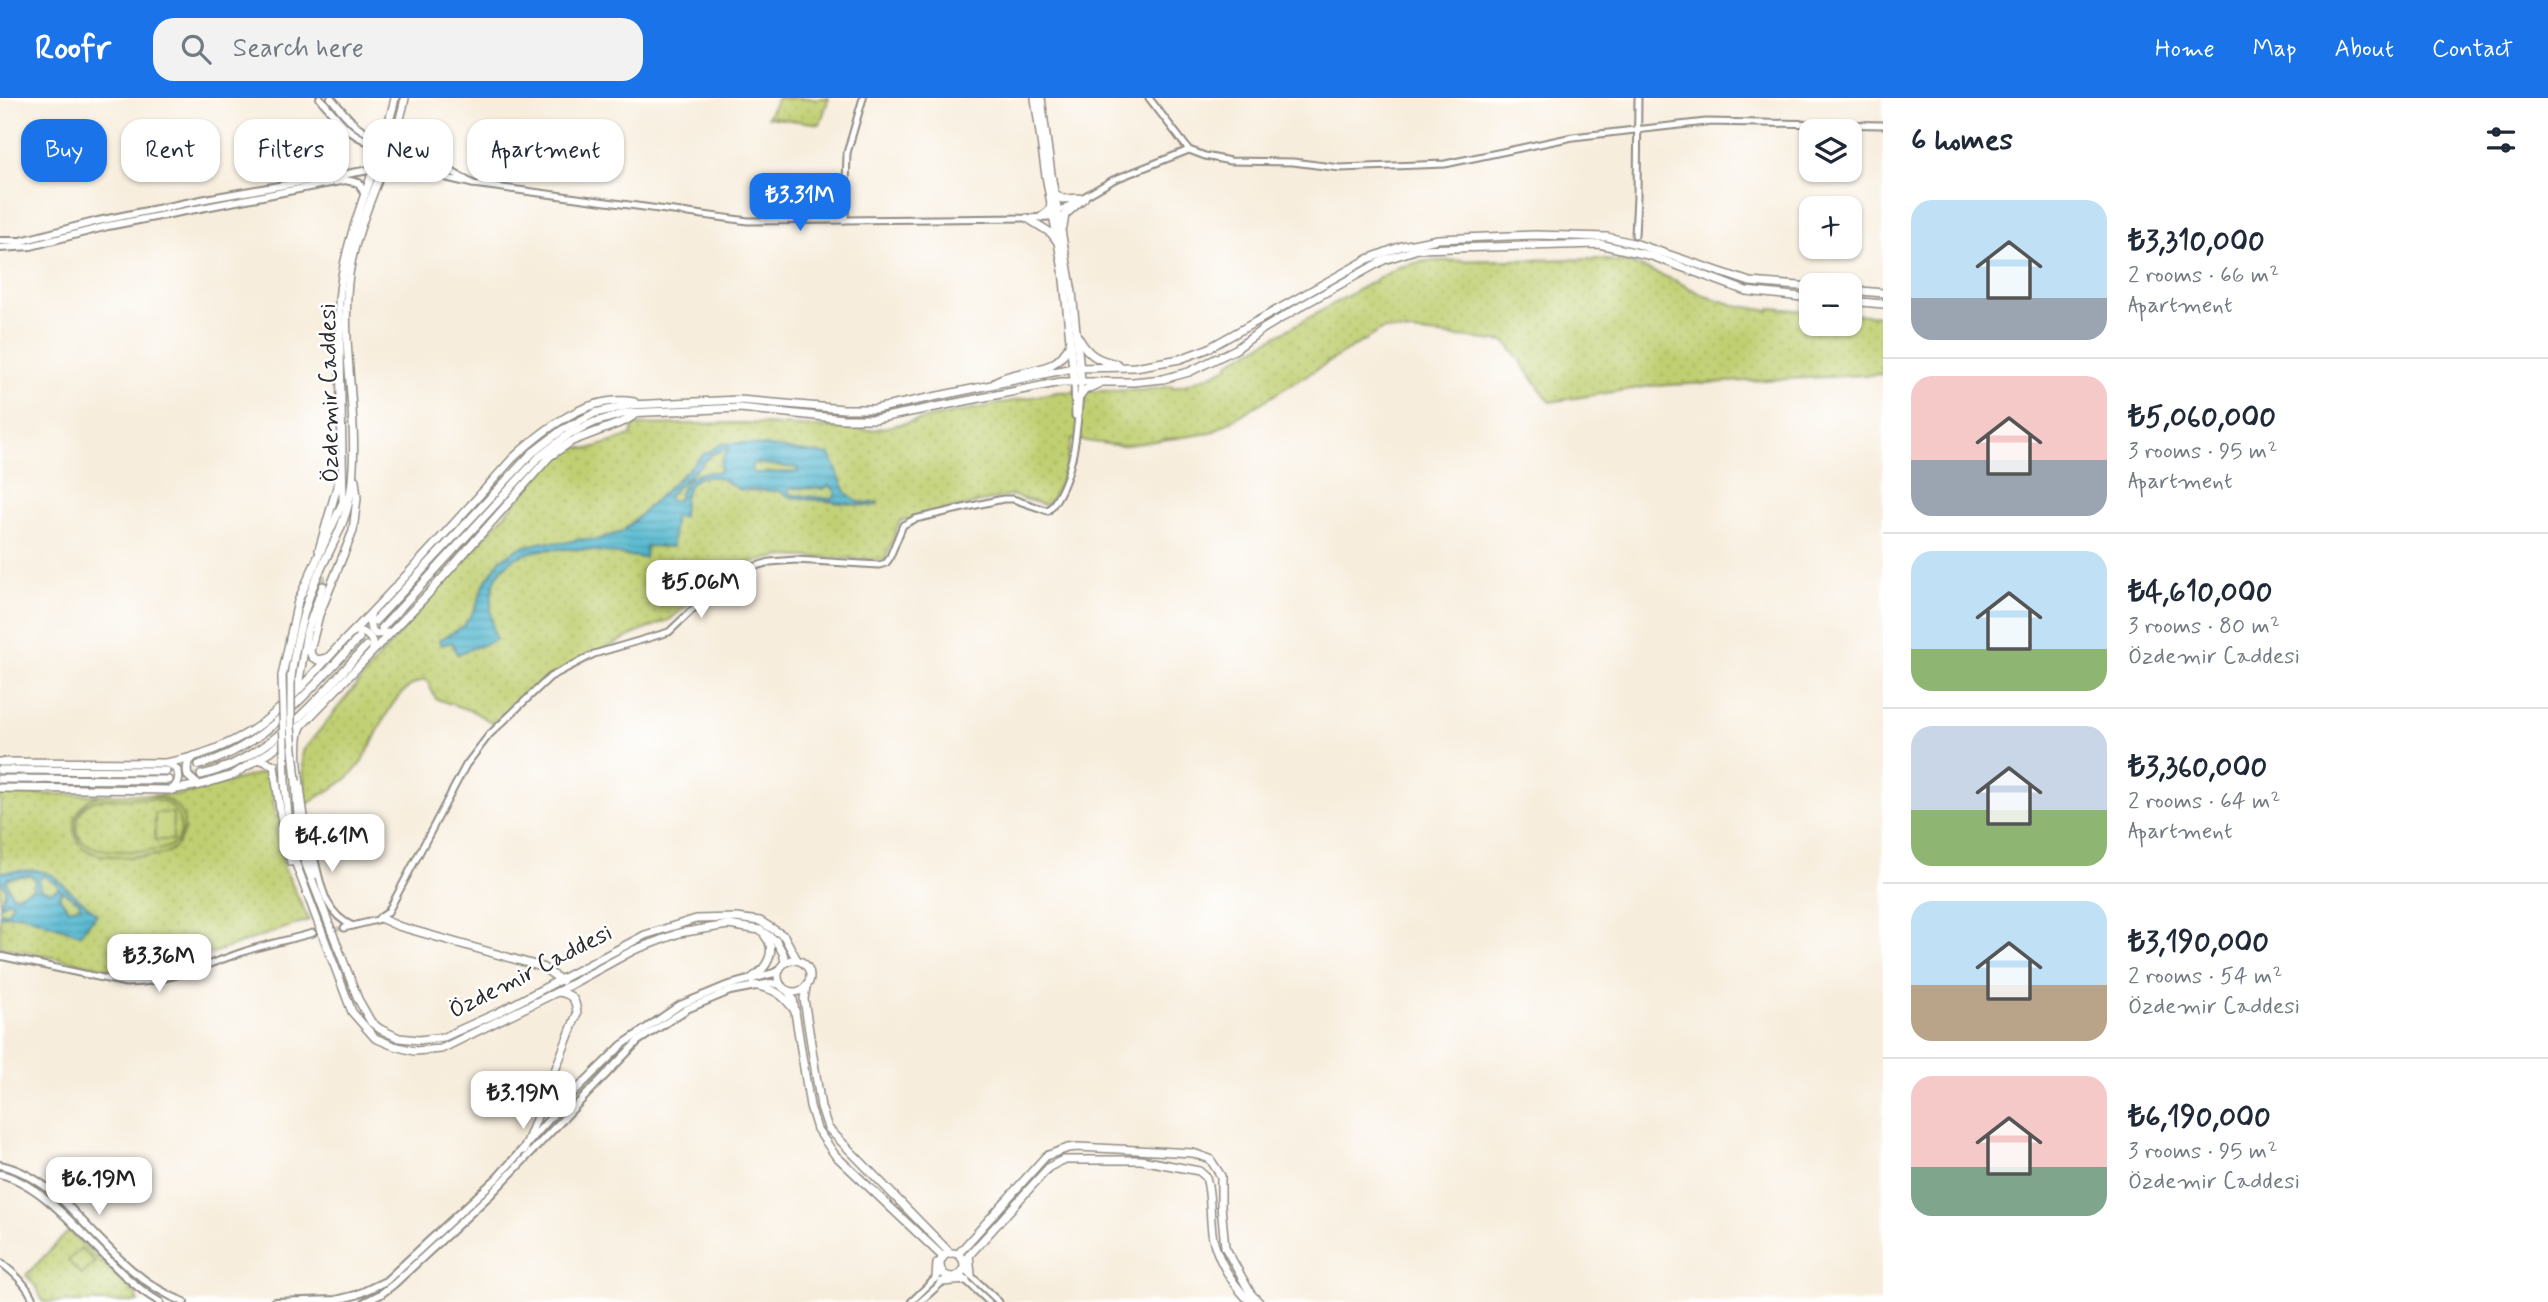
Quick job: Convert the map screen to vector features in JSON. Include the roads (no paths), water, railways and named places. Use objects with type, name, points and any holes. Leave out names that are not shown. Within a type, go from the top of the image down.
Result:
[{"type":"main road","points":[[320,98],[348,131],[363,140]]},
{"type":"main road","points":[[331,98],[355,127],[363,131]]},
{"type":"main road","points":[[391,119],[395,98]]},
{"type":"main road","points":[[401,119],[405,98]]},
{"type":"main road","points":[[1035,98],[1051,203],[1062,232],[1076,334],[1077,380]]},
{"type":"main road","points":[[1041,98],[1076,368]]},
{"type":"main road","points":[[0,241],[21,241],[98,221],[251,190],[363,171]]},
{"type":"main road","points":[[0,248],[30,246],[107,226],[345,180],[359,183],[365,195]]},
{"type":"main road","name":"Özdemir Caddesi","points":[[370,182],[348,241],[340,281],[343,502],[298,601],[282,676],[285,782],[290,838],[310,904],[352,1012],[375,1038],[394,1046],[414,1051],[441,1049],[557,992],[634,950],[679,933],[728,925],[760,930]]},
{"type":"main road","name":"Özdemir Caddesi","points":[[376,182],[353,253],[349,276],[346,356],[352,458],[350,494],[345,517],[313,588],[299,631],[291,677],[291,727],[299,835],[317,896],[358,999],[371,1022],[399,1038],[419,1040],[444,1037],[562,981],[645,935],[696,919],[736,918],[760,921],[784,936],[797,960]]},
{"type":"main road","points":[[1055,192],[1062,199],[1084,198]]},
{"type":"main road","points":[[1062,232],[1065,215],[1084,198]]},
{"type":"main road","points":[[1041,217],[1049,211],[1051,203]]},
{"type":"main road","points":[[1027,218],[1051,233],[1058,244]]},
{"type":"main road","points":[[199,765],[225,757],[282,718],[372,618],[532,453],[562,430],[595,413],[642,404],[739,400],[875,409],[1076,368],[1135,367],[1180,359],[1207,349],[1368,260],[1402,246],[1438,239],[1535,235],[1607,237],[1637,244],[1750,282],[1799,286]]},
{"type":"main road","points":[[382,628],[539,457],[569,434],[595,422],[638,412],[740,408],[844,419],[874,419],[1077,380],[1163,379],[1189,372],[1236,349],[1283,317],[1384,260],[1418,249],[1599,244],[1652,256],[1746,291],[1799,297]]},
{"type":"main road","points":[[1862,291],[1883,293]]},
{"type":"main road","points":[[1862,302],[1883,304]]},
{"type":"main road","points":[[1076,334],[1084,349],[1095,359],[1135,367]]},
{"type":"main road","points":[[989,386],[1007,375],[1055,365],[1065,355],[1071,342]]},
{"type":"main road","points":[[1079,398],[1085,390],[1104,381]]},
{"type":"main road","points":[[201,775],[229,768],[254,753],[290,725],[369,649],[391,632],[429,593],[550,456],[572,441],[625,421],[638,412]]},
{"type":"main road","points":[[319,550],[340,476],[344,451]]},
{"type":"main road","points":[[328,658],[318,660],[312,657],[310,651],[319,615],[353,531],[357,498],[352,458]]},
{"type":"main road","points":[[295,694],[307,631],[323,586]]},
{"type":"main road","points":[[372,618],[368,622],[376,634],[391,632]]},
{"type":"main road","points":[[0,762],[165,767],[226,745],[256,728],[295,694],[328,658],[356,635],[365,632],[373,642],[302,725],[259,759],[233,775],[171,790],[0,788]]},
{"type":"main road","points":[[302,725],[297,739],[306,829],[317,896]]},
{"type":"main road","points":[[195,756],[186,769],[193,783],[200,785]]},
{"type":"main road","points":[[259,759],[274,765],[284,839],[298,884],[310,904]]},
{"type":"main road","points":[[0,770],[172,765],[178,770],[180,778],[171,790]]},
{"type":"main road","points":[[0,779],[168,780]]},
{"type":"main road","points":[[380,918],[398,926],[542,967],[562,981]]},
{"type":"main road","points":[[760,930],[776,941],[785,962]]},
{"type":"main road","points":[[752,982],[766,965],[771,951],[769,941],[760,930]]},
{"type":"main road","points":[[365,1302],[394,1284],[491,1194],[638,1041],[687,1009],[774,973],[785,962],[797,960],[806,964],[809,969],[810,979],[804,999],[821,1107],[828,1128],[958,1261]]},
{"type":"main road","points":[[779,970],[778,979],[793,999],[810,1107],[817,1129],[835,1155],[958,1261]]},
{"type":"main road","points":[[752,982],[772,989],[787,1000],[796,1013]]},
{"type":"main road","points":[[274,1302],[336,1300],[356,1295],[386,1281],[524,1150],[568,1098],[622,1045],[680,1005],[703,994],[752,982],[781,985]]},
{"type":"main road","points":[[788,991],[798,992],[806,987]]},
{"type":"main road","points":[[524,1150],[577,1014],[573,998],[569,994],[557,992]]},
{"type":"main road","points":[[942,1277],[1046,1156],[1078,1147],[1193,1153],[1210,1159],[1221,1175],[1225,1247],[1251,1294],[1259,1302]]},
{"type":"main road","points":[[942,1277],[1049,1167],[1063,1160],[1141,1160],[1199,1171],[1206,1177],[1213,1238],[1220,1259],[1236,1288],[1250,1302]]},
{"type":"main road","points":[[0,1165],[20,1171],[44,1185],[141,1278],[184,1302]]},
{"type":"main road","points":[[0,1174],[23,1183],[45,1197],[132,1282],[160,1302]]},
{"type":"street","points":[[845,220],[847,153],[863,98]]},
{"type":"street","points":[[1149,98],[1189,150],[1205,156],[1230,161],[1293,162],[1340,168],[1445,164],[1573,138],[1706,122],[1883,125]]},
{"type":"street","points":[[1634,234],[1638,98]]},
{"type":"street","points":[[453,179],[724,218],[1027,218],[1056,214],[1113,180],[1189,150]]},
{"type":"street","points":[[453,172],[473,184]]},
{"type":"street","points":[[344,928],[380,918],[388,912],[467,765],[489,734],[550,677],[594,654],[669,632],[711,592],[746,569],[770,562],[796,560],[879,565],[886,563],[889,558],[903,525],[915,519],[1003,499],[1013,499],[1048,511],[1063,487],[1071,457],[1079,398],[1077,380]]},
{"type":"street","points":[[1076,426],[1077,380]]},
{"type":"street","points":[[306,829],[328,907],[336,917],[353,926]]},
{"type":"street","points":[[0,956],[136,983],[180,975],[246,951],[313,933]]},
{"type":"street","points":[[958,1261],[989,1302]]},
{"type":"street","points":[[958,1261],[999,1302]]},
{"type":"street","points":[[0,1262],[18,1276],[34,1302]]},
{"type":"street","points":[[911,1302],[942,1277]]},
{"type":"street","points":[[920,1302],[942,1277]]},
{"type":"water","points":[[740,443],[830,455],[850,496],[856,501],[877,502],[878,505],[790,497],[779,491],[740,490],[718,477],[700,477],[690,483],[684,498],[683,517],[674,517],[672,547],[646,546],[645,558],[562,549],[540,550],[521,556],[505,565],[495,581],[491,610],[496,640],[457,654],[452,642],[441,645],[439,640],[463,627],[475,609],[485,582],[500,560],[521,547],[544,542],[595,540],[622,532],[703,455],[722,444]],"holes":[[[729,448],[721,461],[720,472],[704,472],[692,476],[684,485],[678,500],[669,500],[668,497],[674,490],[712,454]],[[755,463],[797,468],[798,472],[755,473],[751,470]],[[830,485],[836,493],[832,499],[790,494],[788,491],[791,488],[824,489]]]},
{"type":"water","points":[[36,870],[52,875],[97,914],[80,934],[21,914],[0,916],[0,913],[8,912],[13,902],[7,901],[0,907],[6,889],[0,881],[0,872]],"holes":[[[29,875],[35,878],[34,888],[16,896],[12,895],[6,881],[8,878]],[[43,876],[58,885],[59,888],[51,892],[40,889],[39,879]],[[62,891],[79,902],[80,906],[69,909],[59,897]]]},
{"type":"tunnel","points":[[322,565],[323,586]]},
{"type":"tunnel","points":[[166,771],[199,765]]},
{"type":"tunnel","points":[[168,780],[201,775]]},
{"type":"tunnel","points":[[313,933],[344,928]]}]
